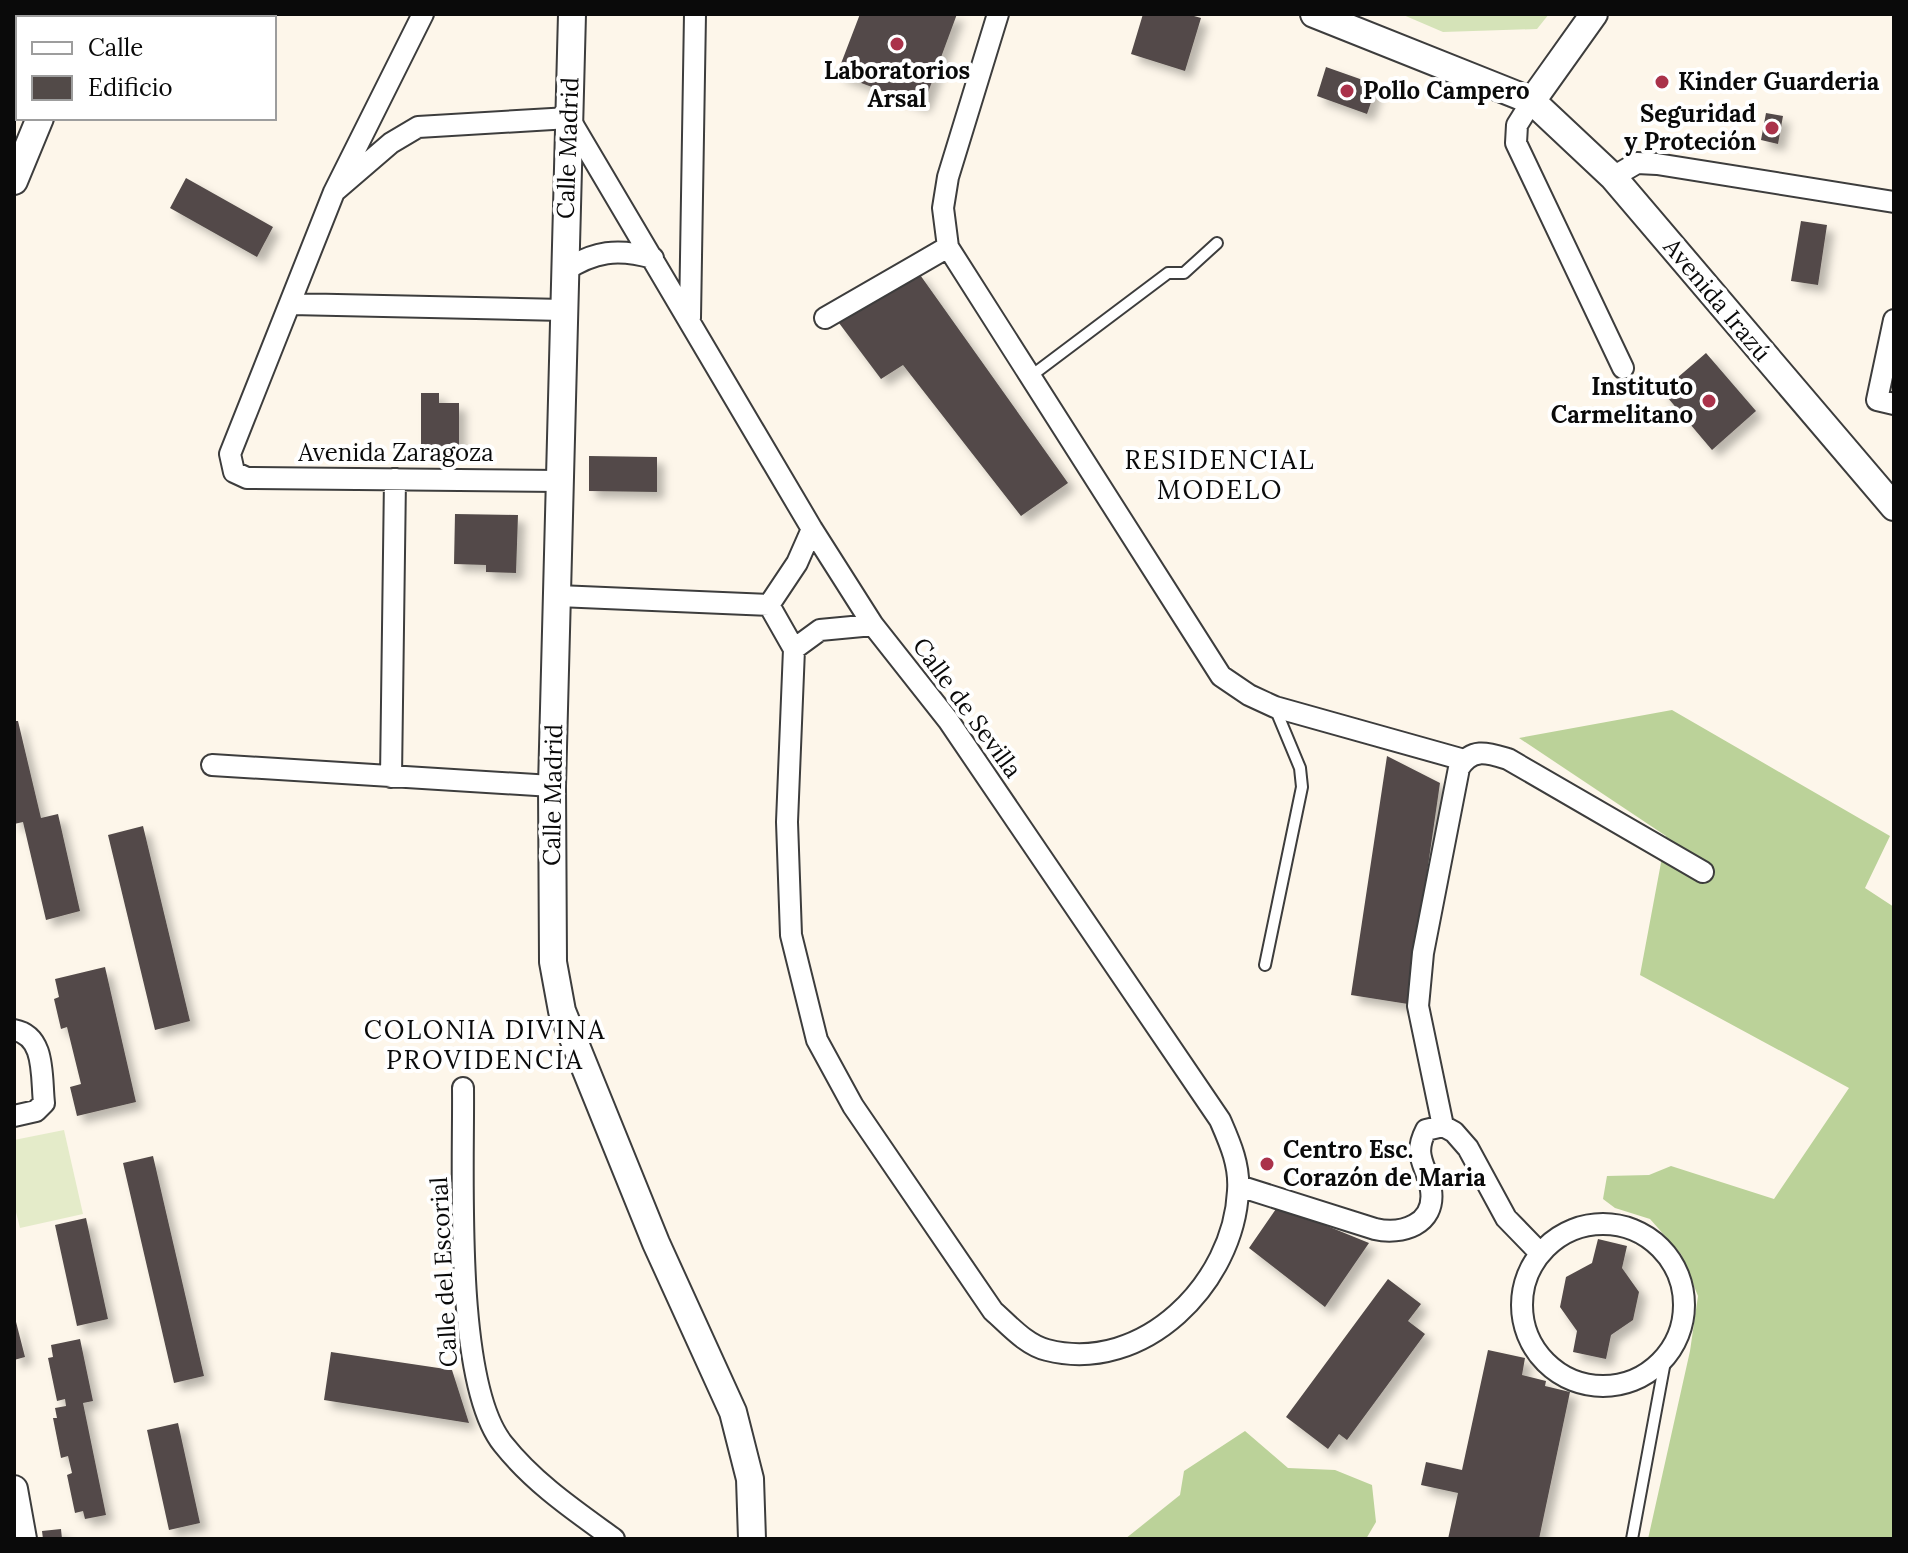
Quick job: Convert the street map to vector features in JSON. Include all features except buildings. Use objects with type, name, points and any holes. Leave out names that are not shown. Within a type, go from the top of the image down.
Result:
[{"type":"street","points":[[423,14],[334,192],[291,304],[563,310]]},
{"type":"street","name":"Calle Madrid","points":[[572,14],[552,786],[553,962],[562,1011],[656,1243],[733,1412],[750,1479],[752,1539]]},
{"type":"street","points":[[690,318],[695,14]]},
{"type":"street","points":[[998,14],[948,177],[943,208],[948,247],[1221,676],[1249,695],[1275,707],[1464,760]]},
{"type":"street","points":[[1314,14],[1532,101]]},
{"type":"street","points":[[1594,14],[1517,125],[1516,143],[1623,368]]},
{"type":"street","name":"Avenida Irazú","points":[[1532,101],[1613,177],[1894,507]]},
{"type":"street","points":[[334,192],[391,143],[418,127],[569,118]]},
{"type":"street","name":"Calle de Sevilla","points":[[569,118],[812,529],[873,625],[948,720],[1220,1120],[1235,1153],[1239,1186],[1235,1225],[1222,1260],[1188,1304],[1154,1333],[1113,1351],[1077,1354],[1045,1350],[1020,1336],[993,1311],[853,1106],[817,1040],[791,935],[787,822],[794,649]]},
{"type":"street","points":[[14,181],[39,120]]},
{"type":"street","points":[[1613,177],[1637,163],[1657,164],[1894,202]]},
{"type":"street","points":[[825,318],[948,247]]},
{"type":"street","points":[[564,271],[584,258],[607,251],[631,251],[653,258]]},
{"type":"street","name":"Avenida Zaragoza","points":[[291,304],[230,454],[234,472],[247,478],[559,481]]},
{"type":"street","points":[[1894,320],[1877,400],[1894,404]]},
{"type":"street","points":[[391,777],[395,479]]},
{"type":"street","points":[[769,605],[797,563],[812,529]]},
{"type":"street","points":[[558,596],[769,605]]},
{"type":"street","points":[[769,605],[794,649],[820,630],[873,625]]},
{"type":"street","points":[[1443,1126],[1418,1006],[1423,953],[1459,768],[1470,754],[1485,752],[1508,759],[1703,872]]},
{"type":"street","points":[[212,765],[552,786]]},
{"type":"street","points":[[14,1030],[25,1033],[38,1045],[44,1103],[36,1111],[14,1116]]},
{"type":"street","name":"Calle del Escorial","points":[[463,1088],[467,1313],[478,1391],[501,1442],[551,1494],[614,1539]]},
{"type":"street","points":[[1239,1186],[1375,1229],[1394,1233],[1411,1229],[1427,1211],[1432,1191],[1422,1169],[1419,1143],[1426,1130],[1443,1126],[1454,1132],[1468,1148],[1506,1218],[1540,1253]]},
{"type":"street","points":[[1595,1223],[1626,1226],[1655,1241],[1675,1266],[1684,1296],[1681,1328],[1666,1356],[1642,1377],[1611,1387],[1579,1383],[1551,1368],[1531,1344],[1522,1313],[1525,1281],[1540,1253],[1564,1232],[1595,1223]]},
{"type":"street","points":[[14,1489],[23,1539]]},
{"type":"lane","points":[[1031,376],[1168,273],[1184,273],[1217,243]]},
{"type":"lane","points":[[1265,965],[1302,787],[1300,768],[1275,707]]},
{"type":"lane","points":[[1632,1539],[1666,1356]]},
{"type":"green space","points":[[1401,14],[1549,14],[1537,29],[1443,32]]},
{"type":"green space","points":[[1672,710],[1890,836],[1865,888],[1894,907],[1894,1539],[1648,1539],[1690,1351],[1698,1296],[1681,1254],[1650,1219],[1615,1208],[1603,1199],[1607,1176],[1649,1175],[1671,1166],[1774,1199],[1849,1088],[1640,975],[1666,836],[1519,738]]},
{"type":"green space","points":[[64,1130],[83,1214],[20,1228],[14,1204],[14,1140]]},
{"type":"green space","points":[[1245,1431],[1288,1468],[1335,1470],[1372,1485],[1376,1522],[1366,1539],[1125,1539],[1180,1495],[1184,1471]]},
{"type":"place","name":"Laboratorios Arsal","points":[[897,44]]},
{"type":"place","name":"Kinder Guarderia","points":[[1662,82]]},
{"type":"place","name":"Pollo Campero","points":[[1347,91]]},
{"type":"place","name":"Seguridad y Proteción","points":[[1772,128]]},
{"type":"place","name":"Instituto Carmelitano","points":[[1709,401]]},
{"type":"place","name":"Centro Esc. Corazón de Maria","points":[[1267,1164]]},
{"type":"district","name":"RESIDENCIAL MODELO","points":[[1220,475]]},
{"type":"district","name":"COLONIA DIVINA PROVIDENCIA","points":[[485,1045]]}]
